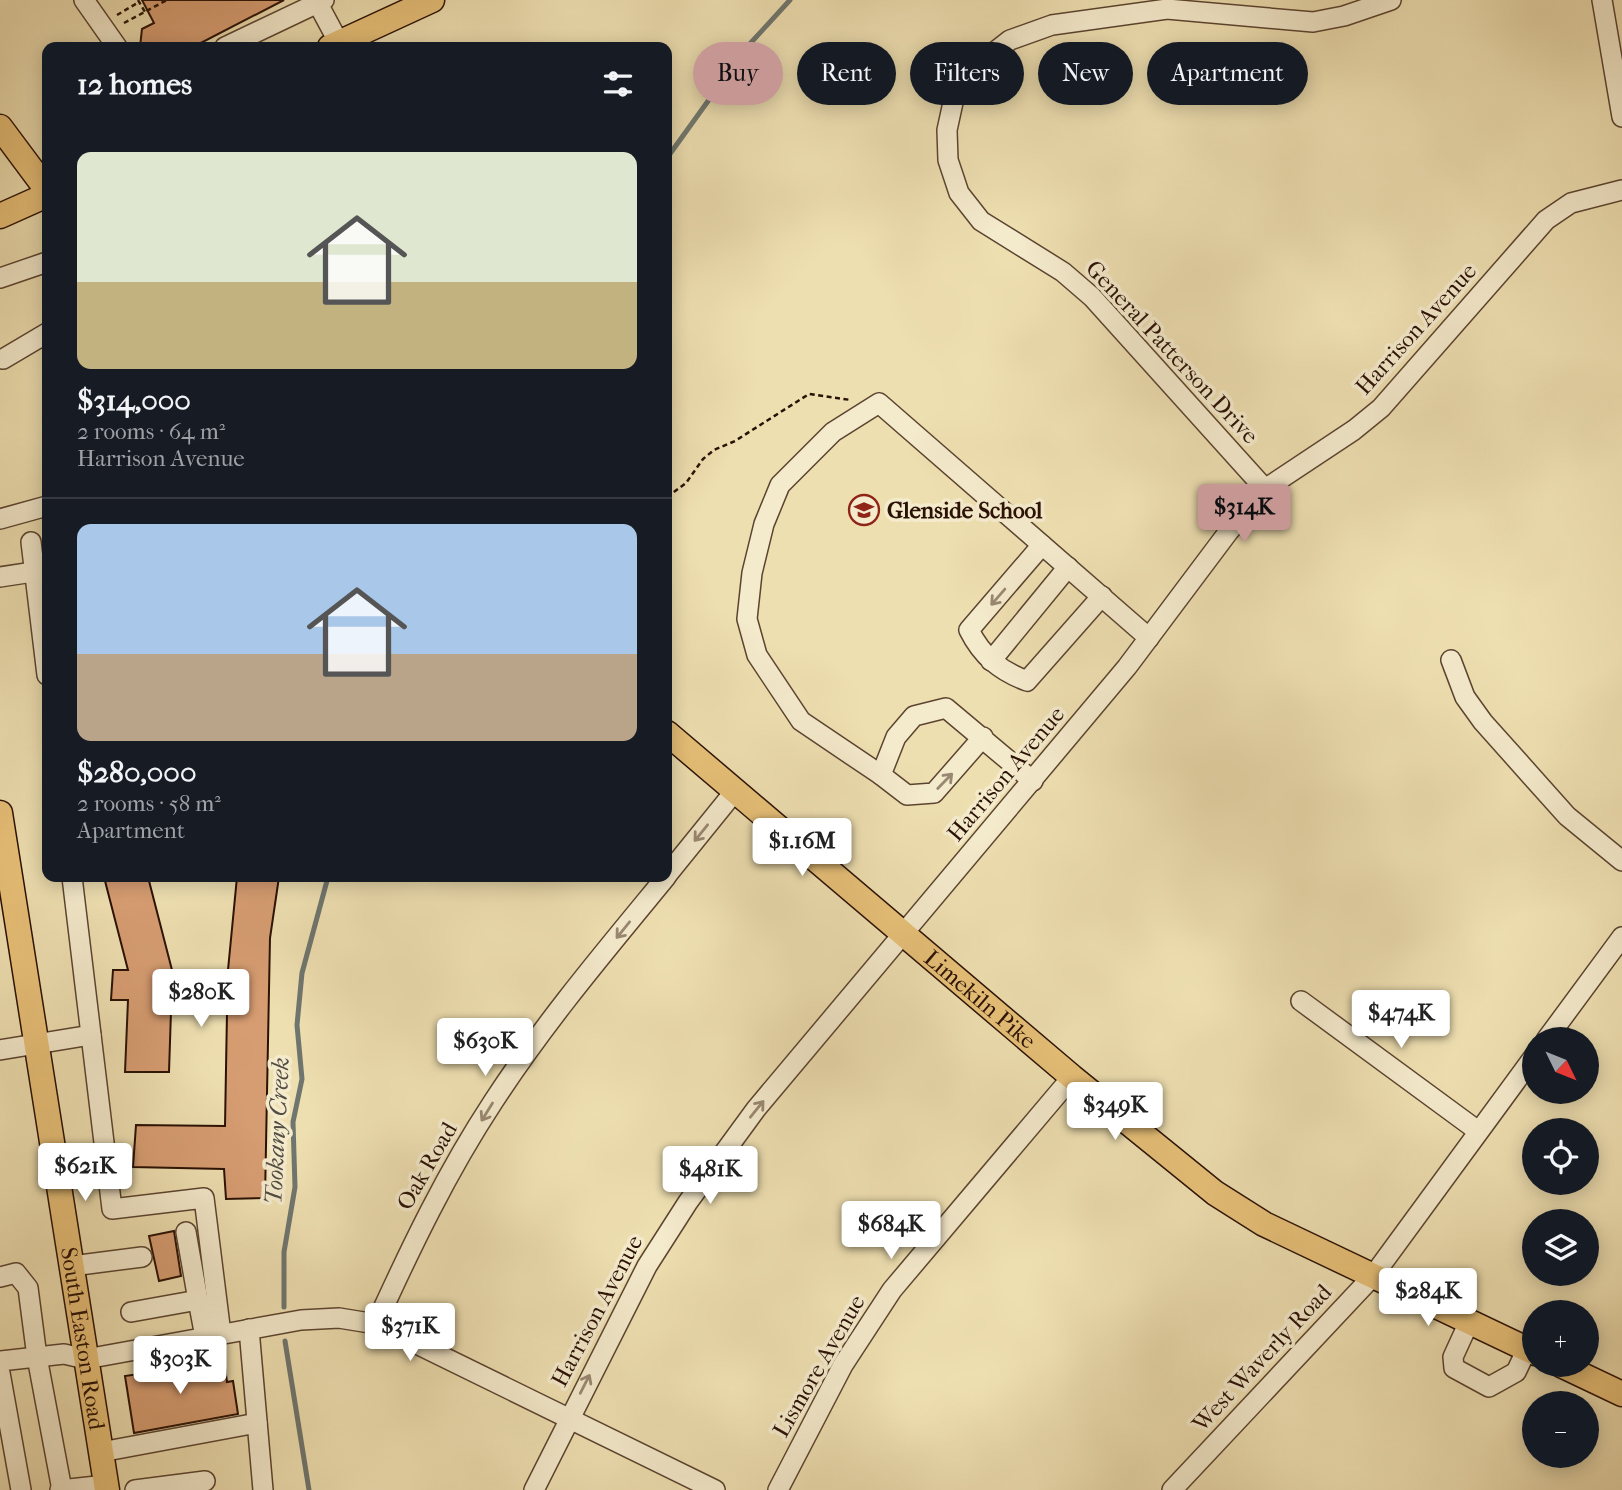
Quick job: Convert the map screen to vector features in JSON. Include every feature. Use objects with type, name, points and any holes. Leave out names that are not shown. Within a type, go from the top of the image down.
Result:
[{"type":"main road","points":[[341,42],[432,0]]},
{"type":"main road","points":[[0,127],[42,186]]},
{"type":"main road","points":[[0,216],[42,195]]},
{"type":"main road","name":"Limekiln Pike","points":[[672,737],[1072,1077],[1234,1205],[1264,1224],[1522,1347]]},
{"type":"main road","name":"South Easton Road","points":[[0,813],[39,1044],[107,1487]]},
{"type":"main road","points":[[1586,1377],[1622,1394]]},
{"type":"street","points":[[84,0],[113,42]]},
{"type":"street","name":"General Patterson Drive","points":[[1265,488],[1092,296],[1063,272],[981,221],[959,193],[952,177],[947,144],[949,114],[961,85],[973,69],[997,47],[1037,28],[1167,9],[1313,22],[1362,11],[1391,0]]},
{"type":"street","points":[[1602,0],[1622,117]]},
{"type":"street","points":[[235,42],[319,1],[334,42]]},
{"type":"street","name":"Harrison Avenue","points":[[534,1490],[647,1266],[688,1202],[756,1109],[1033,781],[1149,638],[1265,488],[1354,430],[1381,408],[1546,220],[1571,203],[1622,190]]},
{"type":"street","points":[[0,278],[42,264]]},
{"type":"street","points":[[3,359],[42,336]]},
{"type":"street","points":[[984,737],[933,793],[907,795],[801,721],[757,655],[747,619],[758,548],[780,485],[833,432],[879,403],[1149,638]]},
{"type":"street","points":[[3,516],[42,507]]},
{"type":"street","points":[[0,577],[41,571],[31,542]]},
{"type":"street","points":[[1042,545],[969,630],[978,647],[991,661],[1007,674],[1027,681],[1102,596]]},
{"type":"street","points":[[991,661],[1068,567]]},
{"type":"street","points":[[1451,660],[1465,697],[1483,722],[1567,816],[1622,861]]},
{"type":"street","points":[[881,775],[897,737],[914,716],[946,708],[984,737],[1033,781]]},
{"type":"street","name":"Oak Road","points":[[672,869],[735,791]]},
{"type":"street","points":[[73,882],[112,1209],[204,1198],[213,1336]]},
{"type":"street","name":"Oak Road","points":[[376,1324],[421,1227],[492,1103],[564,1001],[661,882]]},
{"type":"street","points":[[1556,1027],[1622,937]]},
{"type":"street","points":[[1301,1001],[1478,1131]]},
{"type":"street","points":[[0,1050],[91,1035]]},
{"type":"street","name":"West Waverly Road","points":[[1172,1490],[1373,1276],[1522,1072]]},
{"type":"street","name":"Lismore Avenue","points":[[778,1490],[843,1365],[892,1290],[1072,1077]]},
{"type":"street","points":[[186,1233],[198,1300],[213,1336]]},
{"type":"street","points":[[72,1266],[142,1257]]},
{"type":"street","points":[[0,1277],[16,1273],[28,1288],[37,1357],[61,1490],[107,1487]]},
{"type":"street","points":[[131,1312],[198,1300]]},
{"type":"street","points":[[0,1361],[64,1354],[86,1359],[324,1318],[376,1324],[715,1490]]},
{"type":"street","points":[[1469,1322],[1453,1357],[1454,1368],[1489,1387],[1517,1372],[1522,1364]]},
{"type":"street","points":[[249,1329],[263,1490]]},
{"type":"street","points":[[0,1373],[21,1490]]},
{"type":"street","points":[[101,1452],[257,1423]]},
{"type":"street","points":[[135,1490],[196,1484]]},
{"type":"path","points":[[117,27],[167,0]]},
{"type":"path","points":[[111,18],[139,1],[145,12]]},
{"type":"path","points":[[672,493],[686,483],[703,459],[714,450],[735,441],[809,394],[879,403]]},
{"type":"building","points":[[142,0],[284,0],[203,42],[141,42],[142,29],[154,23]]},
{"type":"building","points":[[105,882],[149,882],[172,970],[228,970],[237,882],[278,882],[270,938],[265,1198],[226,1199],[224,1169],[133,1167],[136,1125],[225,1126],[227,1012],[171,1011],[169,1072],[125,1072],[128,1000],[111,1000],[113,970],[128,970]]},
{"type":"building","points":[[174,1231],[181,1276],[159,1281],[149,1236]]},
{"type":"building","points":[[224,1361],[227,1382],[233,1381],[238,1414],[134,1433],[125,1376]]},
{"type":"waterway","name":"Tookany Creek","points":[[672,151],[747,47],[790,0]]},
{"type":"waterway","name":"Tookany Creek","points":[[284,1307],[284,1252],[295,1187],[293,1122],[302,1079],[297,1025],[302,973],[327,882]]},
{"type":"waterway","name":"Tookany Creek","points":[[285,1341],[309,1490]]},
{"type":"place","name":"Glenside School","points":[[864,510]]}]
